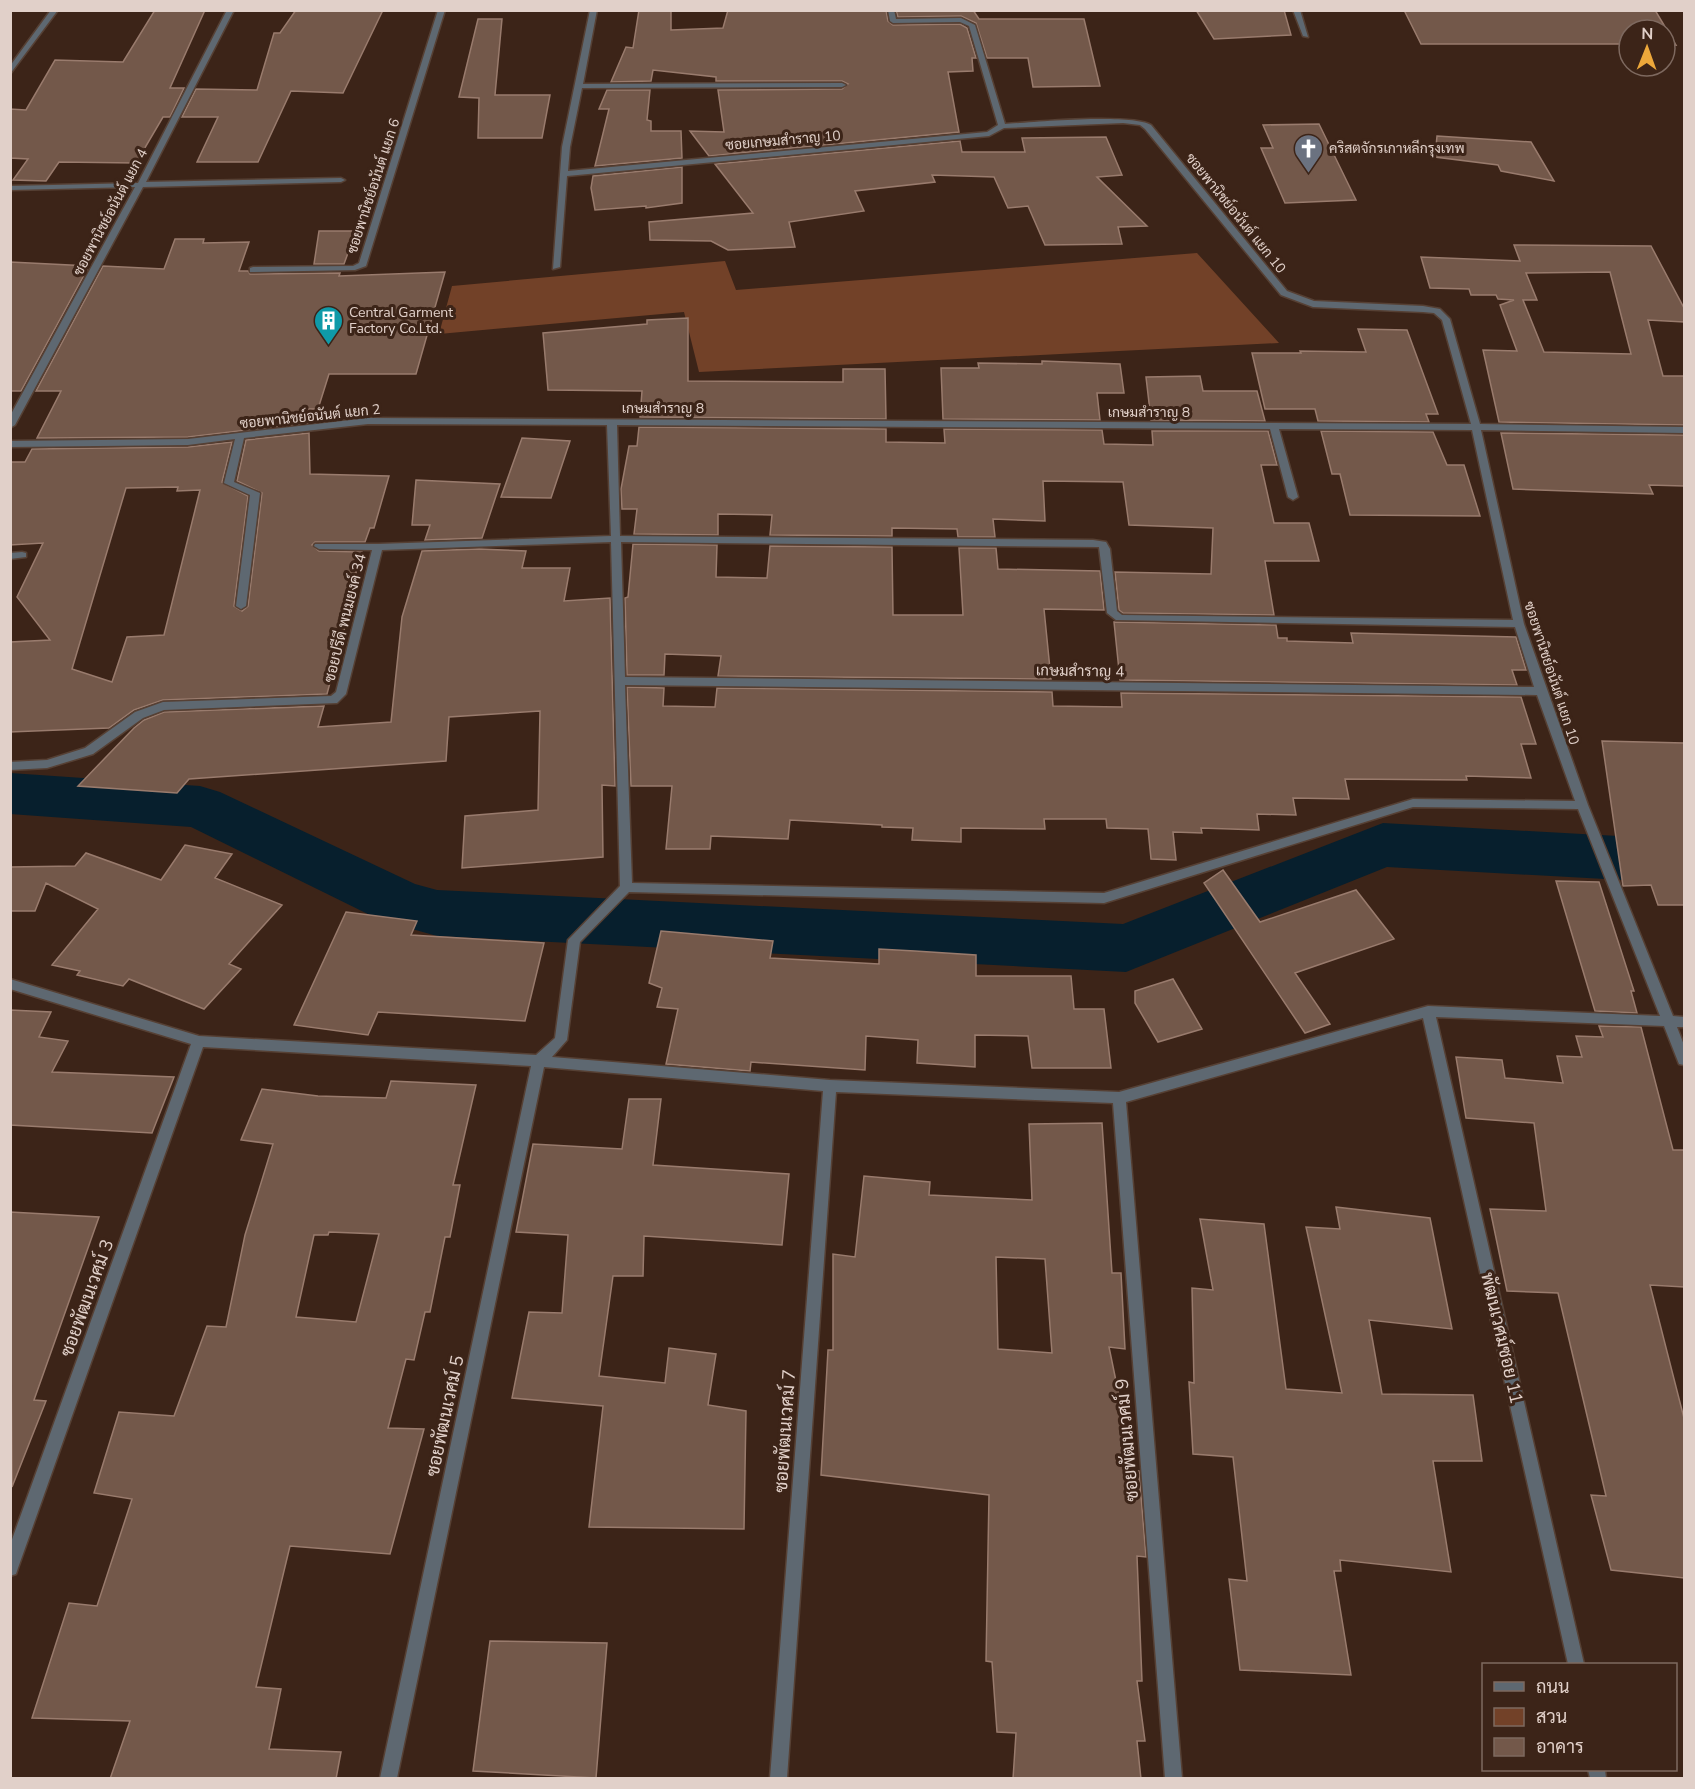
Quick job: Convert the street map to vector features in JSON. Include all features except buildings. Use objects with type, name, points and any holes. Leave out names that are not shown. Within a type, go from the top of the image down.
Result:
[{"type":"street","points":[[10,72],[55,10]]},
{"type":"street","name":"ซอยพานิชย์อนันต์ แยก 4","points":[[10,425],[141,184],[231,10]]},
{"type":"street","name":"ซอยพานิชย์อนันต์ แยก 6","points":[[254,270],[355,268],[363,264],[442,10]]},
{"type":"street","points":[[556,267],[566,147],[594,10]]},
{"type":"street","points":[[891,10],[893,21],[961,20],[972,25],[1002,126]]},
{"type":"street","points":[[1296,10],[1306,36]]},
{"type":"street","points":[[579,86],[842,85]]},
{"type":"street","name":"ซอยพานิชย์อนันต์ แยก 10","points":[[1002,126],[1123,120],[1142,123],[1148,127],[1284,293],[1313,304],[1437,311],[1446,319],[1476,427],[1520,624],[1541,691],[1582,805],[1684,1060]]},
{"type":"street","name":"ซอยเกษมสำราญ 10","points":[[564,174],[989,134],[1002,126]]},
{"type":"street","points":[[10,188],[341,180]]},
{"type":"street","name":"ซอยพานิชย์อนันต์ แยก 2","points":[[10,444],[188,442],[368,421],[612,422]]},
{"type":"street","points":[[539,1061],[561,1040],[574,940],[626,887],[612,422]]},
{"type":"street","name":"เกษมสำราญ 8","points":[[612,422],[1684,430]]},
{"type":"street","points":[[1274,426],[1293,497]]},
{"type":"street","points":[[240,437],[229,483],[255,494],[241,606]]},
{"type":"street","name":"ซอยปรีดี พนมยงค์ 34","points":[[10,766],[48,764],[89,751],[139,715],[163,706],[333,700],[341,694],[378,547],[616,539],[1093,543],[1101,544],[1105,549],[1112,613],[1120,618],[1520,624]]},
{"type":"street","points":[[319,546],[378,547]]},
{"type":"street","points":[[10,556],[22,555]]},
{"type":"street","name":"เกษมสำราญ 4","points":[[620,681],[1541,691]]},
{"type":"street","points":[[626,887],[1104,898],[1413,803],[1582,805]]},
{"type":"street","points":[[10,984],[199,1041],[539,1061],[830,1086],[1119,1098],[1428,1011],[1684,1022]]},
{"type":"street","name":"พัฒนเวศม์ซอย 11","points":[[1428,1011],[1576,1663]]},
{"type":"street","name":"ซอยพัฒนเวศม์ 3","points":[[10,1568],[199,1041]]},
{"type":"street","name":"ซอยพัฒนเวศม์ 5","points":[[389,1779],[539,1061]]},
{"type":"street","name":"ซอยพัฒนเวศม์ 7","points":[[779,1779],[830,1086]]},
{"type":"street","name":"ซอยพัฒนเวศม์ 9","points":[[1119,1098],[1174,1779]]},
{"type":"green space","points":[[1197,253],[1279,343],[699,372],[684,312],[439,334],[452,286],[725,261],[736,290]]},
{"type":"waterway","points":[[10,793],[200,807],[401,904],[437,913],[1126,948],[1383,845],[1641,859],[1668,856],[1663,816],[1665,806],[1668,798],[1674,792],[1684,789]]},
{"type":"place","name":"คริสตจักรเกาหลีกรุงเทพ","points":[[1308,174]]},
{"type":"place","name":"Central Garment Factory Co.Ltd.","points":[[328,346]]}]
